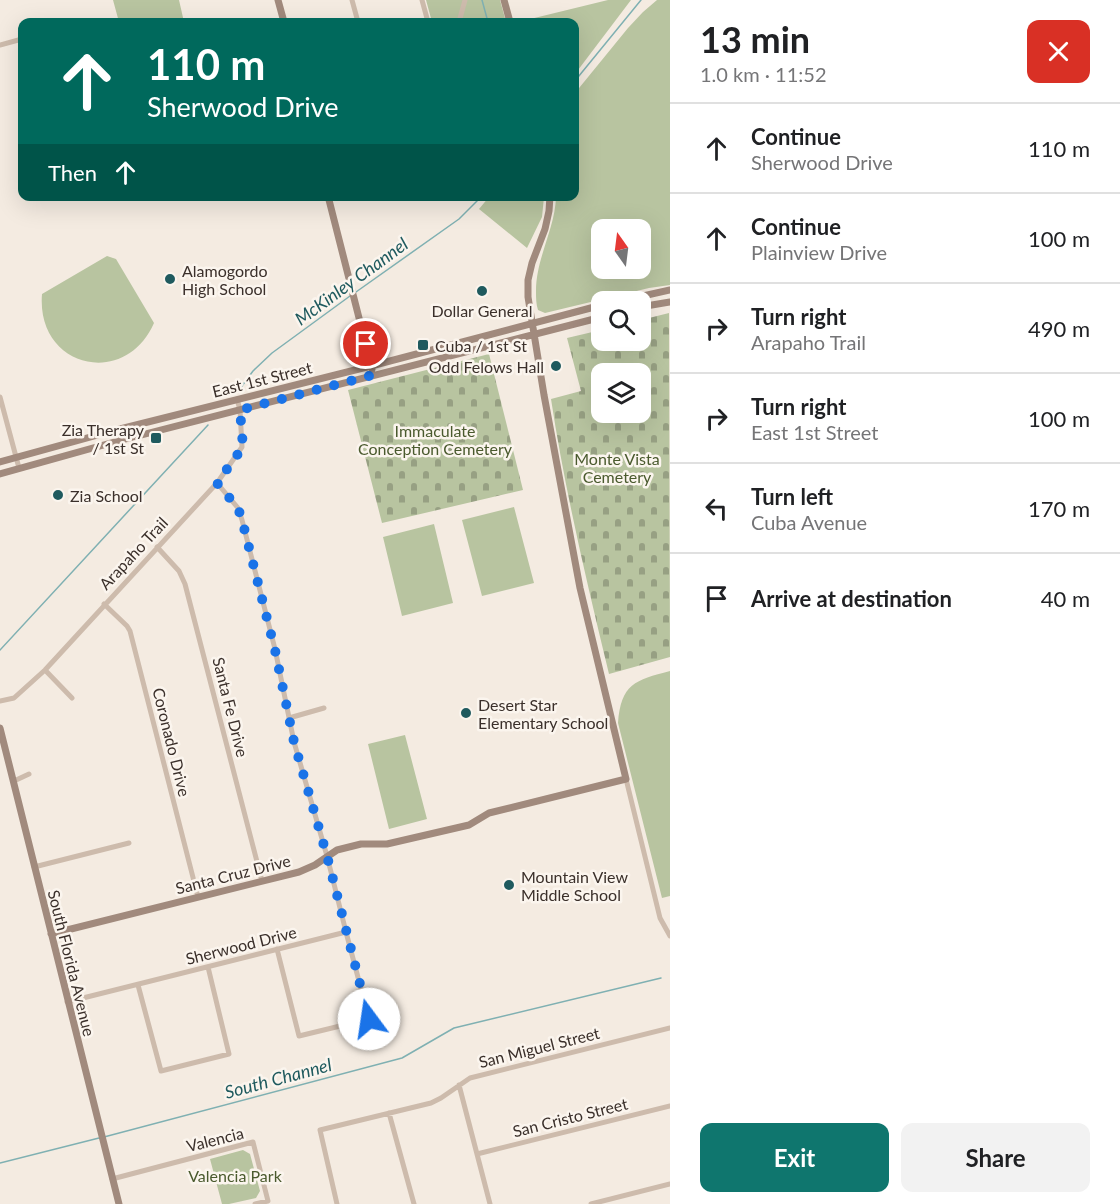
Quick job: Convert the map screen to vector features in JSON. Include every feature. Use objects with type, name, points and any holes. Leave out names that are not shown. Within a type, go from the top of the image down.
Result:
[{"type":"main road","points":[[278,0],[283,18]]},
{"type":"main road","points":[[504,0],[509,18]]},
{"type":"main road","points":[[329,201],[373,375]]},
{"type":"main road","points":[[550,201],[545,229],[528,280],[531,324],[580,588],[626,779]]},
{"type":"main road","points":[[651,294],[670,290]]},
{"type":"main road","points":[[651,306],[670,302]]},
{"type":"main road","name":"East 1st Street","points":[[0,462],[591,308]]},
{"type":"main road","name":"East 1st Street","points":[[0,474],[118,441],[591,320]]},
{"type":"main road","name":"South Florida Avenue","points":[[0,728],[119,1204]]},
{"type":"main road","name":"Santa Cruz Drive","points":[[51,934],[299,872],[315,865],[337,850],[361,844],[387,844],[469,825],[489,813],[626,779]]},
{"type":"street","points":[[352,0],[357,18]]},
{"type":"street","points":[[422,0],[427,18]]},
{"type":"street","points":[[460,18],[465,0]]},
{"type":"street","points":[[0,45],[18,40]]},
{"type":"street","points":[[303,383],[304,394]]},
{"type":"street","points":[[0,397],[19,468]]},
{"type":"street","name":"Arapaho Trail","points":[[0,701],[14,698],[45,670],[217,483],[243,447],[237,399]]},
{"type":"street","points":[[217,483],[238,508],[242,520],[275,650],[294,742],[327,856],[369,1019],[299,1036],[277,950]]},
{"type":"street","name":"Santa Fe Drive","points":[[157,547],[179,571],[185,584],[262,881]]},
{"type":"street","name":"Coronado Drive","points":[[104,604],[130,631],[198,897]]},
{"type":"street","points":[[45,670],[72,698]]},
{"type":"street","points":[[289,718],[324,708]]},
{"type":"street","points":[[14,781],[29,774]]},
{"type":"street","points":[[626,779],[660,918],[670,936]]},
{"type":"street","points":[[34,867],[129,843]]},
{"type":"street","name":"Sherwood Drive","points":[[67,1002],[346,932]]},
{"type":"street","points":[[138,985],[160,1071],[229,1054],[208,967]]},
{"type":"street","name":"San Miguel Street","points":[[337,1204],[320,1130],[431,1103],[470,1078],[670,1028]]},
{"type":"street","points":[[459,1085],[490,1204]]},
{"type":"street","name":"San Cristo Street","points":[[477,1154],[670,1106]]},
{"type":"street","points":[[390,1113],[414,1204]]},
{"type":"street","name":"Valencia","points":[[112,1179],[253,1142],[268,1201],[255,1204]]},
{"type":"street","points":[[591,1204],[670,1184]]},
{"type":"green space","points":[[113,0],[179,0],[183,18],[118,18]]},
{"type":"green space","points":[[426,0],[500,0],[505,18],[431,18]]},
{"type":"green space","points":[[608,0],[631,0],[579,69],[579,18],[534,18]]},
{"type":"green space","points":[[657,0],[670,0],[670,285],[637,291],[591,291],[591,302],[545,313],[537,308],[537,279],[556,201],[579,201],[579,88],[643,12]]},
{"type":"green space","points":[[486,201],[544,201],[542,217],[527,248],[479,209]]},
{"type":"green space","points":[[107,256],[116,259],[154,323],[141,344],[123,357],[104,362],[85,361],[67,353],[53,339],[44,319],[42,294]]},
{"type":"green space","name":"Monte Vista Cemetery","points":[[669,313],[670,657],[609,674],[570,502],[551,399],[581,391],[567,338],[591,332],[591,351],[651,351],[651,318]]},
{"type":"green space","name":"Immaculate Conception Cemetery","points":[[489,354],[523,490],[382,523],[348,390]]},
{"type":"green space","points":[[514,507],[534,583],[482,596],[462,520]]},
{"type":"green space","points":[[434,524],[453,603],[402,616],[383,537]]},
{"type":"green space","points":[[670,671],[670,896],[662,898],[618,723],[622,700],[632,686],[648,677]]},
{"type":"green space","points":[[405,735],[427,819],[389,829],[368,744]]},
{"type":"green space","name":"Valencia Park","points":[[243,1150],[250,1154],[260,1191],[256,1198],[222,1204],[210,1159]]},
{"type":"waterway","points":[[482,0],[487,18]]},
{"type":"waterway","name":"McKinley Channel","points":[[579,76],[641,0]]},
{"type":"waterway","name":"McKinley Channel","points":[[356,292],[459,219],[477,201]]},
{"type":"waterway","name":"McKinley Channel","points":[[239,390],[253,371],[272,353],[350,296]]},
{"type":"waterway","name":"McKinley Channel","points":[[0,650],[208,425]]},
{"type":"waterway","name":"South Channel","points":[[104,1137],[402,1058],[454,1028],[661,978]]},
{"type":"waterway","name":"South Channel","points":[[0,1163],[99,1138]]},
{"type":"place","name":"Alamogordo High School","points":[[170,279]]},
{"type":"place","name":"Dollar General","points":[[482,291]]},
{"type":"place","name":"Cuba / 1st St","points":[[423,345]]},
{"type":"place","name":"Odd Felows Hall","points":[[556,366]]},
{"type":"place","name":"Zia Therapy / 1st St","points":[[156,438]]},
{"type":"place","name":"Zia School","points":[[58,495]]},
{"type":"place","name":"Desert Star Elementary School","points":[[466,713]]},
{"type":"place","name":"Mountain View Middle School","points":[[509,885]]},
{"type":"route","points":[[366,344],[373,375],[240,410],[243,447],[217,483],[238,508],[242,520],[275,650],[294,742],[327,856],[369,1019]]}]
